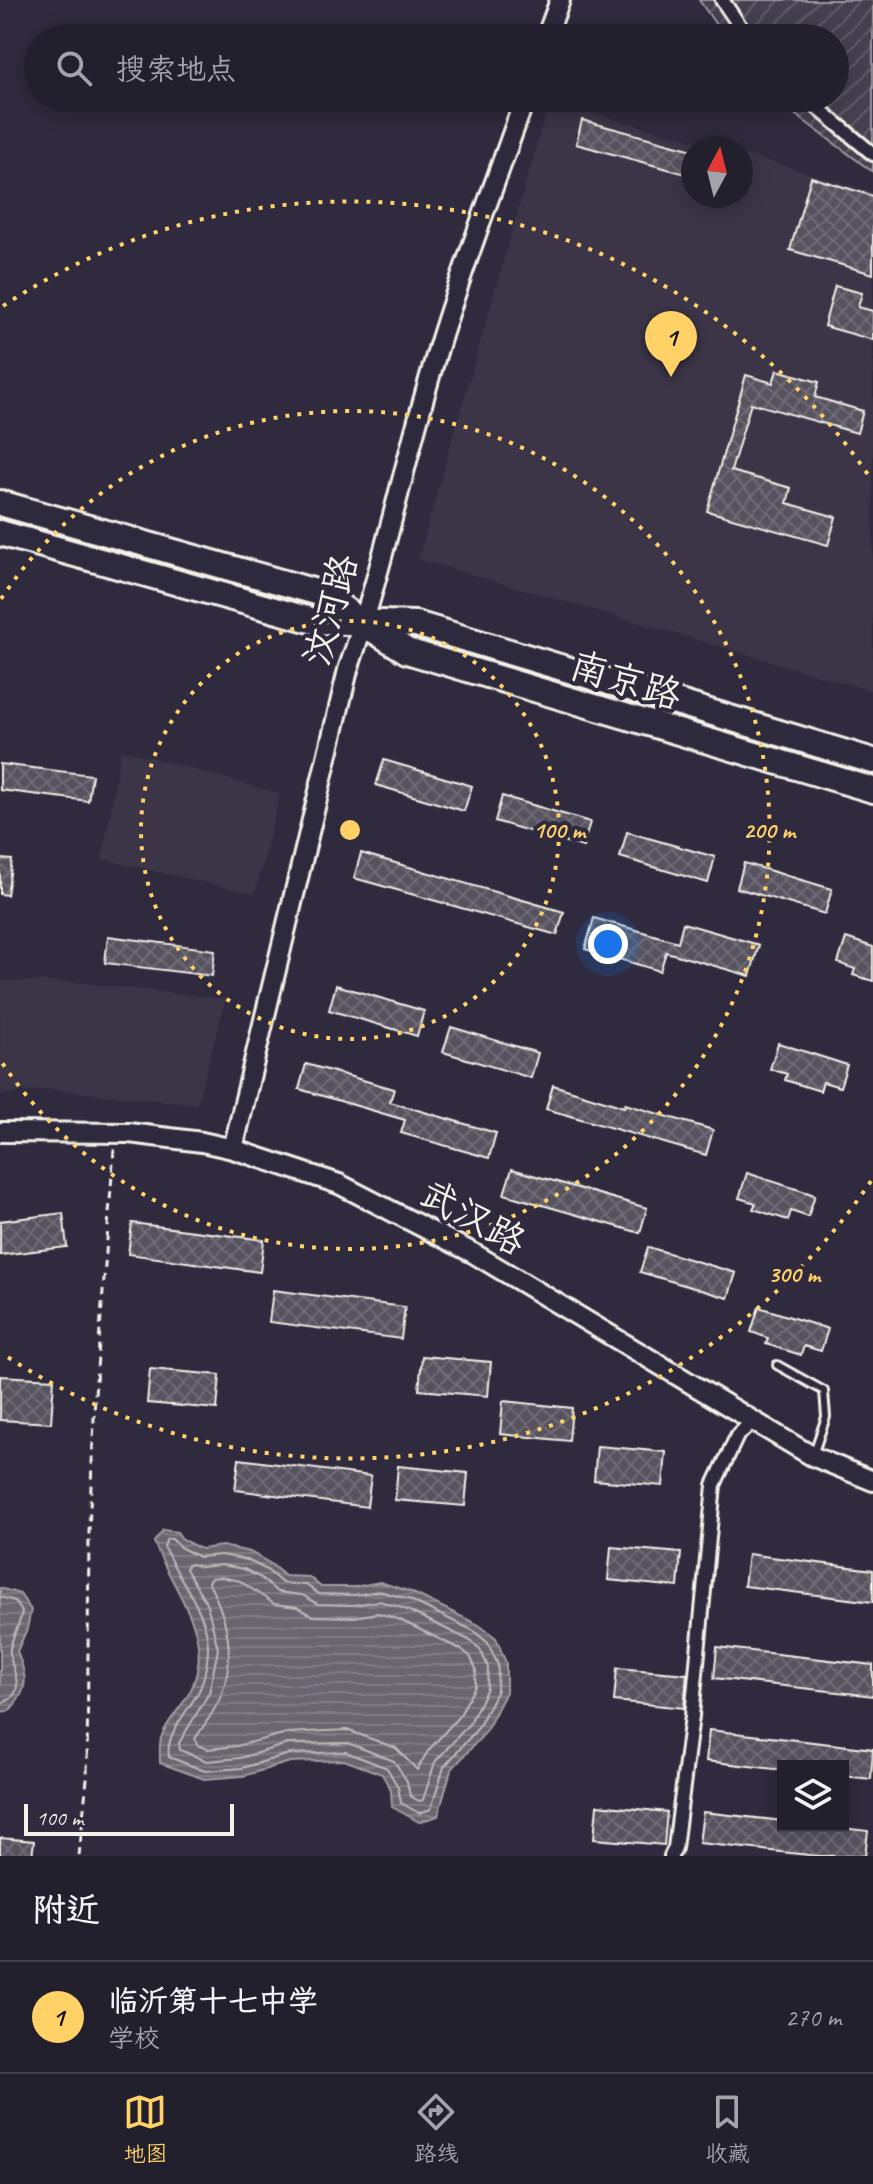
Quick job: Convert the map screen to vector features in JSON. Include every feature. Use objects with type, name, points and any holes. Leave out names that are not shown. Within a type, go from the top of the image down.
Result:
[{"type":"highway","name":"南京路","points":[[0,503],[323,594],[407,651],[873,790]]},
{"type":"highway","name":"南京路","points":[[0,533],[314,621],[416,624],[873,761]]},
{"type":"street","points":[[551,24],[560,0]]},
{"type":"street","points":[[722,0],[738,24]]},
{"type":"street","name":"汶河路","points":[[233,1149],[348,670],[364,624],[446,324],[520,112]]},
{"type":"street","points":[[823,112],[873,154]]},
{"type":"street","name":"武汉路","points":[[0,1132],[129,1133],[202,1142],[339,1184],[473,1253],[812,1456],[873,1481]]},
{"type":"street","points":[[671,1856],[675,1848],[692,1716],[714,1485],[737,1436],[752,1422]]},
{"type":"lane","points":[[777,1365],[824,1391],[826,1417],[812,1456]]},
{"type":"path","points":[[79,1856],[87,1779],[89,1532],[95,1395],[114,1149]]},
{"type":"shaded area","points":[[699,0],[873,0],[873,172],[792,112],[849,112],[849,24],[715,24]]},
{"type":"shaded area","points":[[546,112],[587,112],[681,137],[681,208],[753,208],[753,157],[873,192],[873,691],[418,559]]},
{"type":"shaded area","points":[[121,749],[280,794],[255,894],[102,859]]},
{"type":"shaded area","points":[[0,981],[73,982],[226,999],[197,1104],[46,1089],[0,1095]]},
{"type":"water","points":[[163,1530],[177,1532],[183,1540],[201,1549],[222,1546],[250,1552],[285,1576],[309,1577],[321,1587],[354,1587],[380,1582],[411,1592],[479,1625],[496,1638],[506,1663],[506,1692],[485,1733],[451,1770],[438,1816],[419,1822],[392,1807],[391,1790],[382,1774],[344,1760],[290,1762],[243,1776],[204,1779],[160,1763],[161,1738],[190,1692],[198,1665],[195,1629],[154,1542]]},
{"type":"water","points":[[0,1588],[20,1594],[31,1610],[17,1651],[25,1683],[21,1696],[9,1711],[0,1712]]},
{"type":"building","points":[[582,120],[681,147],[681,173],[576,144]]},
{"type":"building","points":[[811,177],[873,196],[873,274],[790,250]]},
{"type":"building","points":[[835,286],[862,293],[858,307],[873,311],[873,340],[824,326]]},
{"type":"building","points":[[777,370],[819,382],[815,397],[863,411],[857,433],[751,403],[731,471],[791,488],[787,503],[836,517],[828,545],[707,511],[746,375],[773,383]]},
{"type":"building","points":[[384,760],[472,786],[464,811],[376,785]]},
{"type":"building","points":[[0,764],[92,775],[88,801],[0,790]]},
{"type":"building","points":[[502,796],[590,822],[583,847],[495,821]]},
{"type":"building","points":[[627,832],[715,857],[708,883],[620,857]]},
{"type":"building","points":[[361,853],[564,912],[557,935],[354,878]]},
{"type":"building","points":[[0,859],[12,860],[7,895],[0,894]]},
{"type":"building","points":[[744,863],[832,889],[825,914],[737,888]]},
{"type":"building","points":[[594,918],[678,942],[683,923],[759,945],[750,976],[666,952],[660,971],[585,949]]},
{"type":"building","points":[[108,936],[215,950],[212,976],[105,963]]},
{"type":"building","points":[[846,938],[873,947],[873,981],[853,975],[855,969],[838,963]]},
{"type":"building","points":[[336,985],[424,1011],[417,1036],[329,1010]]},
{"type":"building","points":[[451,1027],[538,1053],[531,1078],[443,1052]]},
{"type":"building","points":[[778,1043],[847,1065],[840,1087],[823,1082],[820,1091],[785,1080],[787,1074],[770,1069]]},
{"type":"building","points":[[306,1064],[394,1089],[390,1102],[496,1133],[489,1158],[401,1133],[405,1120],[299,1089]]},
{"type":"building","points":[[553,1085],[713,1130],[706,1155],[546,1109]]},
{"type":"building","points":[[512,1169],[647,1208],[640,1233],[504,1194]]},
{"type":"building","points":[[747,1173],[815,1195],[808,1217],[791,1211],[788,1220],[753,1209],[756,1203],[739,1198]]},
{"type":"building","points":[[63,1213],[67,1247],[0,1255],[0,1221]]},
{"type":"building","points":[[132,1223],[264,1240],[260,1272],[128,1254]]},
{"type":"building","points":[[648,1247],[736,1273],[728,1298],[640,1272]]},
{"type":"building","points":[[273,1290],[405,1307],[401,1339],[269,1322]]},
{"type":"building","points":[[759,1307],[828,1329],[821,1351],[804,1346],[801,1355],[766,1344],[768,1338],[751,1332]]},
{"type":"building","points":[[422,1356],[491,1362],[488,1396],[419,1390]]},
{"type":"building","points":[[150,1369],[220,1375],[217,1409],[147,1403]]},
{"type":"building","points":[[0,1376],[54,1379],[51,1423],[0,1420]]},
{"type":"building","points":[[503,1401],[572,1408],[569,1441],[500,1434]]},
{"type":"building","points":[[597,1446],[666,1452],[663,1486],[594,1480]]},
{"type":"building","points":[[239,1459],[371,1476],[367,1507],[235,1490]]},
{"type":"building","points":[[398,1466],[468,1473],[465,1506],[395,1500]]},
{"type":"building","points":[[611,1547],[681,1553],[678,1587],[608,1580]]},
{"type":"building","points":[[748,1554],[873,1570],[873,1602],[744,1586]]},
{"type":"building","points":[[717,1647],[873,1665],[873,1696],[714,1678]]},
{"type":"building","points":[[617,1668],[687,1674],[684,1708],[614,1701]]},
{"type":"building","points":[[709,1730],[873,1749],[871,1779],[849,1777],[849,1760],[777,1760],[777,1769],[706,1761]]},
{"type":"building","points":[[597,1805],[667,1812],[664,1845],[594,1839]]},
{"type":"building","points":[[703,1812],[777,1820],[777,1832],[849,1832],[849,1829],[868,1831],[865,1856],[818,1856],[699,1843]]},
{"type":"building","points":[[0,1838],[34,1841],[32,1856],[0,1856]]},
{"type":"place","name":"临沂第十七中学","points":[[671,377]]}]
